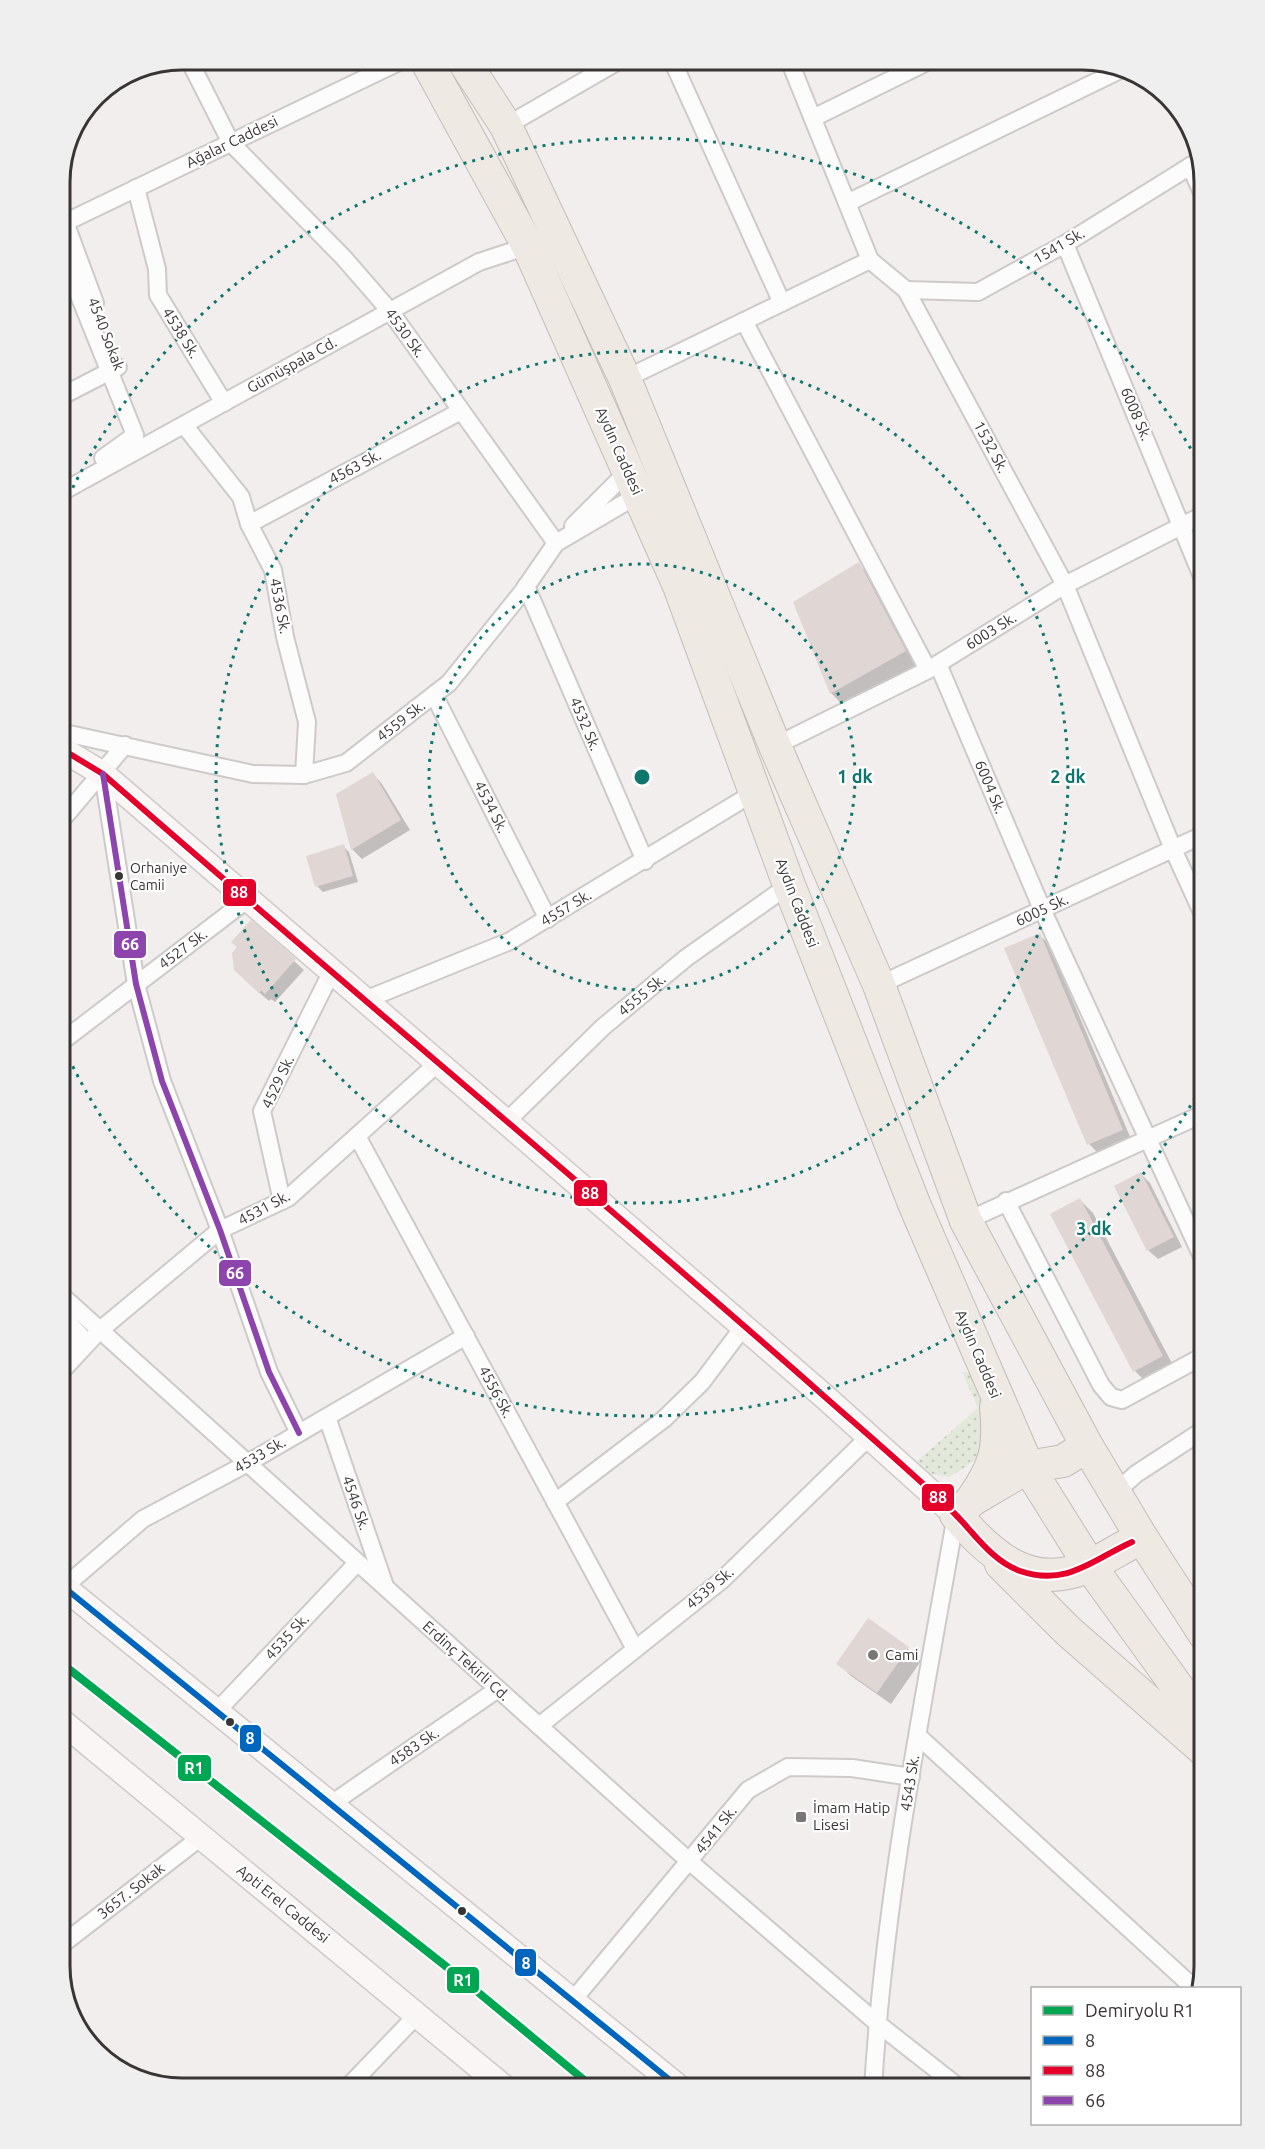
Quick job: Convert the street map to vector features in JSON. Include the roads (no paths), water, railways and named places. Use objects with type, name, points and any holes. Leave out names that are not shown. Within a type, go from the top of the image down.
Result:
[{"type":"highway","name":"Aydın Caddesi","points":[[432,71],[528,246],[679,586],[789,885],[915,1206],[1028,1467],[1090,1566],[1195,1711]]},
{"type":"highway","name":"Aydın Caddesi","points":[[470,71],[506,126],[625,379],[775,746],[879,985],[966,1221],[1087,1446],[1142,1538],[1195,1620]]},
{"type":"highway","points":[[964,1508],[991,1473],[999,1439],[995,1395]]},
{"type":"highway","points":[[964,1508],[1028,1467],[1063,1461],[1087,1446]]},
{"type":"highway","points":[[964,1508],[981,1545],[1067,1630],[1195,1742]]},
{"type":"highway","points":[[981,1545],[1018,1570],[1060,1577],[1090,1566],[1117,1549],[1142,1538]]},
{"type":"street","name":"4530 Sk.","points":[[195,71],[231,143],[343,257],[390,311],[556,543]]},
{"type":"street","name":"Ağalar Caddesi","points":[[71,220],[380,71]]},
{"type":"street","points":[[506,126],[601,71]]},
{"type":"street","points":[[677,71],[782,303]]},
{"type":"street","name":"1532 Sk.","points":[[794,71],[870,260],[906,290],[1065,585],[1173,849],[1195,897]]},
{"type":"street","points":[[813,118],[909,71]]},
{"type":"street","points":[[847,203],[1111,74]]},
{"type":"street","name":"1541 Sk.","points":[[906,290],[978,292],[1065,244],[1193,164]]},
{"type":"street","name":"4538 Sk.","points":[[136,188],[157,269],[158,295],[224,403]]},
{"type":"street","name":"6008 Sk.","points":[[1065,244],[1195,558]]},
{"type":"street","name":"4540 Sokak","points":[[71,246],[115,369],[148,445]]},
{"type":"street","name":"Gümüşpala Cd.","points":[[71,487],[479,262],[528,246]]},
{"type":"street","points":[[625,379],[870,260]]},
{"type":"street","points":[[71,272],[115,369],[135,435],[117,450],[71,475]]},
{"type":"street","name":"6004 Sk.","points":[[744,321],[933,667],[1146,1140],[1195,1242]]},
{"type":"street","points":[[71,391],[115,369]]},
{"type":"street","name":"4563 Sk.","points":[[249,524],[461,411]]},
{"type":"street","name":"4536 Sk.","points":[[184,425],[241,497],[249,524],[273,570],[285,637],[307,722],[304,775]]},
{"type":"street","points":[[556,543],[633,483]]},
{"type":"street","name":"4559 Sk.","points":[[71,734],[253,774],[304,775],[346,763],[449,683],[526,586],[556,543],[633,483]]},
{"type":"street","name":"6003 Sk.","points":[[775,746],[933,667],[1065,585],[1195,519]]},
{"type":"street","name":"4532 Sk.","points":[[526,586],[645,861]]},
{"type":"street","name":"4534 Sk.","points":[[434,695],[548,919]]},
{"type":"street","points":[[71,810],[125,745]]},
{"type":"street","points":[[71,754],[103,774],[439,1062],[869,1437],[964,1508]]},
{"type":"street","points":[[103,774],[136,984],[162,1081],[220,1230],[269,1372],[299,1433]]},
{"type":"street","name":"4557 Sk.","points":[[365,1000],[510,942],[755,792]]},
{"type":"street","name":"6005 Sk.","points":[[879,985],[1195,839]]},
{"type":"street","name":"4555 Sk.","points":[[507,1121],[603,1027],[686,958],[789,885]]},
{"type":"street","name":"4527 Sk.","points":[[71,1035],[248,899]]},
{"type":"street","name":"4529 Sk.","points":[[282,1201],[262,1111],[332,971]]},
{"type":"street","name":"4531 Sk.","points":[[70,1362],[99,1331],[220,1230],[282,1201],[439,1062]]},
{"type":"street","points":[[966,1221],[1195,1118]]},
{"type":"street","name":"4556 Sk.","points":[[357,1136],[635,1649]]},
{"type":"street","points":[[1006,1201],[1101,1385],[1111,1396],[1122,1400],[1195,1360]]},
{"type":"street","name":"Erdinç Tekirli Cd.","points":[[70,1304],[690,1862],[877,2023],[947,2078]]},
{"type":"street","points":[[70,1325],[81,1336],[70,1347]]},
{"type":"street","points":[[555,1502],[664,1419],[702,1382],[744,1326]]},
{"type":"street","name":"4533 Sk.","points":[[70,1579],[143,1519],[246,1464],[466,1336]]},
{"type":"street","name":"4546 Sk.","points":[[327,1417],[386,1589]]},
{"type":"street","points":[[1115,1493],[1136,1474],[1195,1436]]},
{"type":"street","name":"4539 Sk.","points":[[539,1726],[722,1580],[869,1437]]},
{"type":"street","name":"4543 Sk.","points":[[874,2078],[877,2023],[911,1777],[964,1508]]},
{"type":"street","name":"4535 Sk.","points":[[217,1712],[357,1563]]},
{"type":"street","points":[[70,1593],[668,2078]]},
{"type":"street","name":"4583 Sk.","points":[[331,1804],[498,1689]]},
{"type":"street","name":"Apti Erel Caddesi","points":[[70,1734],[201,1837],[493,2078]]},
{"type":"street","points":[[918,1736],[1192,1987]]},
{"type":"street","name":"4541 Sk.","points":[[573,2000],[748,1790],[788,1767],[852,1768],[911,1777]]},
{"type":"street","name":"3657. Sokak","points":[[70,1938],[201,1837]]},
{"type":"street","points":[[356,2078],[417,2014]]},
{"type":"rail line","name":"R1","points":[[70,1670],[462,1979],[582,2078]]},
{"type":"place","name":"Orhaniye Camii","points":[[119,876]]},
{"type":"place","name":"Cami","points":[[873,1655]]},
{"type":"place","name":"İmam Hatip Lisesi","points":[[801,1817]]}]
